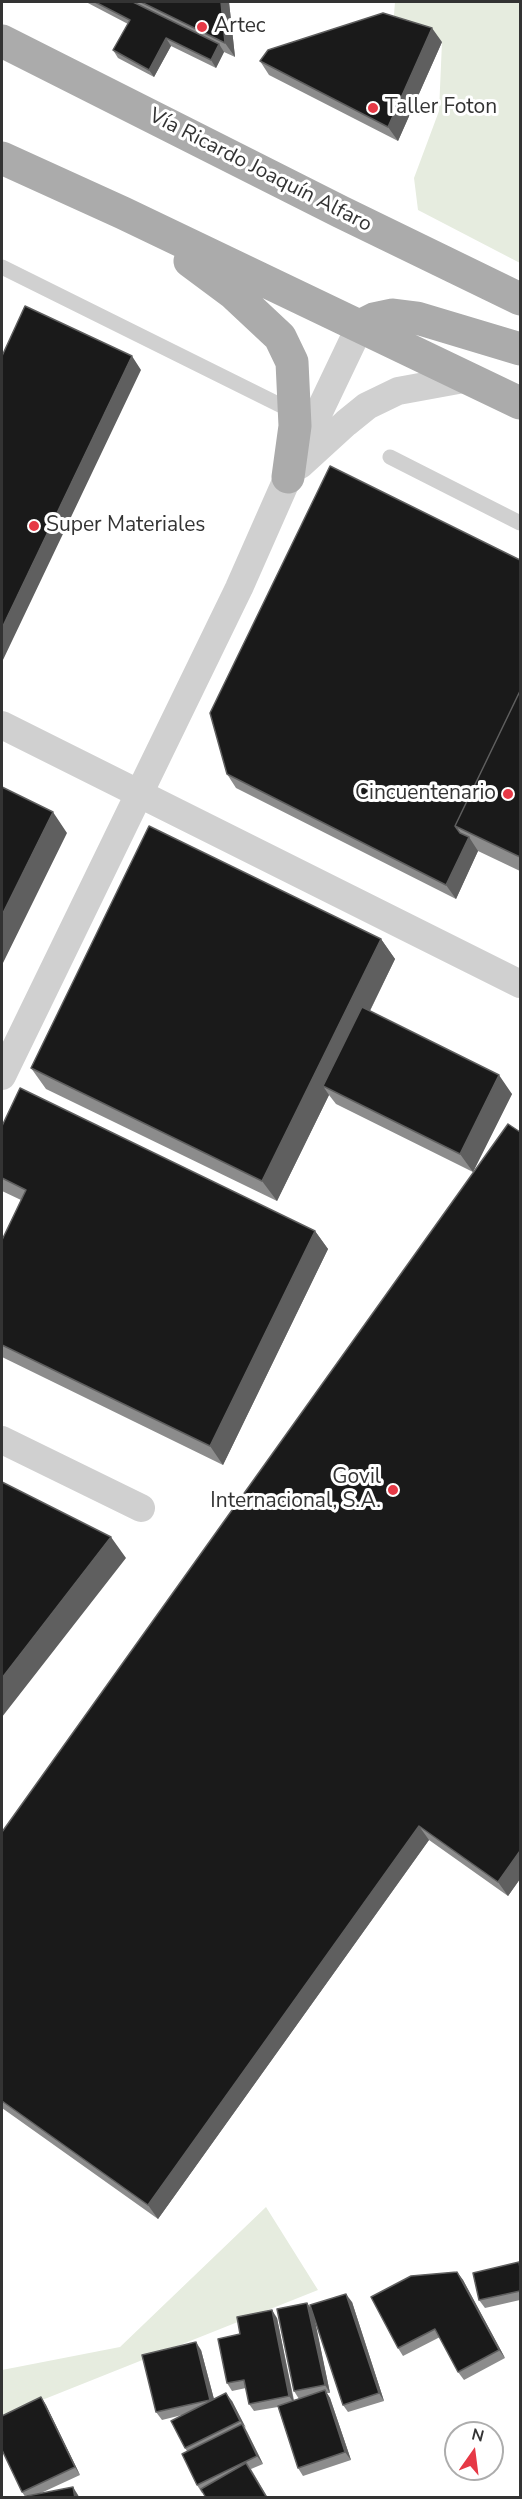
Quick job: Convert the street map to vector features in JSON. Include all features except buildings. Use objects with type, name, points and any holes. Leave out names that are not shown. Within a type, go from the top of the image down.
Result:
[{"type":"main road","name":"Vía Ricardo Joaquín Alfaro","points":[[2,41],[341,212],[520,299]]},
{"type":"main road","points":[[2,158],[123,213],[520,403]]},
{"type":"main road","points":[[123,213],[233,293],[280,337],[292,362],[295,412],[294,440],[288,477]]},
{"type":"main road","points":[[360,326],[374,319],[393,315],[417,318],[520,349]]},
{"type":"street","points":[[2,1076],[239,588],[288,477],[360,326]]},
{"type":"street","points":[[288,477],[367,406],[398,391],[469,378]]},
{"type":"street","points":[[2,725],[520,984]]},
{"type":"street","points":[[2,1440],[141,1508]]},
{"type":"lane","points":[[2,267],[295,412]]},
{"type":"lane","points":[[390,457],[520,523]]},
{"type":"shaded area","points":[[395,2],[520,2],[520,263],[418,210],[414,178],[439,111],[442,42],[393,27]]},
{"type":"shaded area","points":[[266,2207],[318,2290],[2,2416],[2,2370],[120,2347]]},
{"type":"place","name":"Artec","points":[[202,27]]},
{"type":"place","name":"Taller Foton","points":[[373,108]]},
{"type":"place","name":"Super Materiales","points":[[34,526]]},
{"type":"place","name":"Cincuentenario","points":[[508,794]]},
{"type":"place","name":"Govil Internacional, S.A.","points":[[393,1490]]}]
